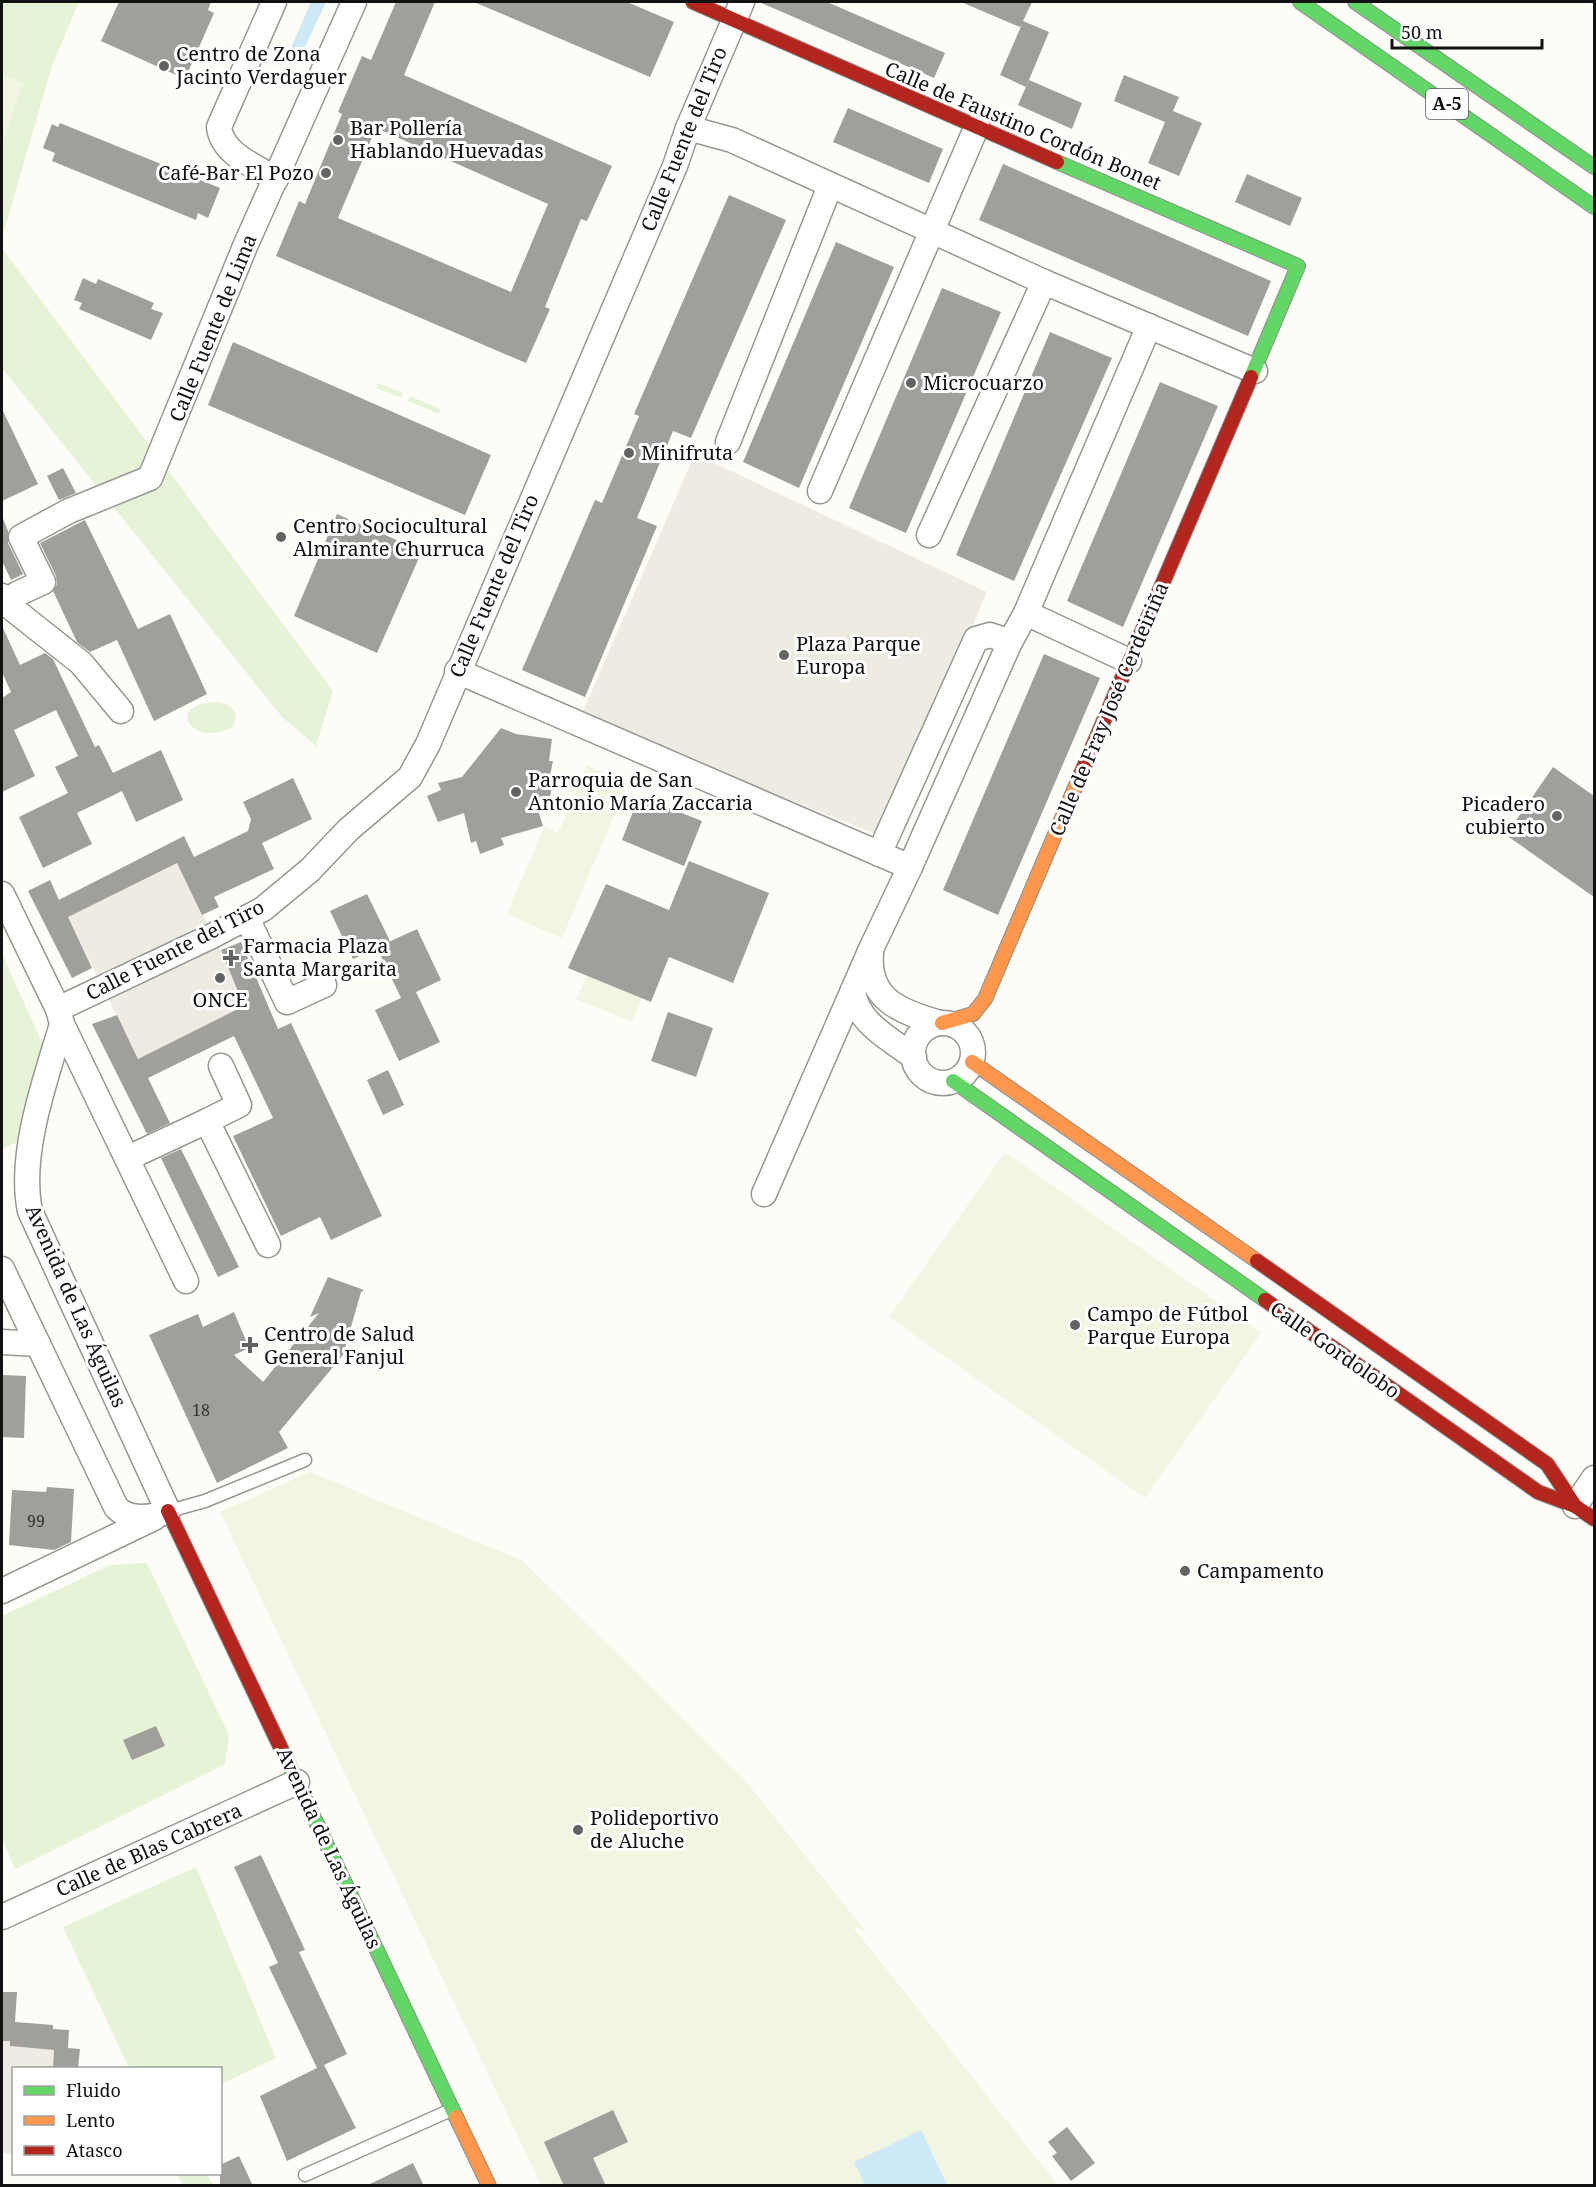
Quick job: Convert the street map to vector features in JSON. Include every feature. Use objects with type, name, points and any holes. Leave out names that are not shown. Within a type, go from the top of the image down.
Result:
[{"type":"main road","name":"Calle de Faustino Cordón Bonet","points":[[693,2],[738,10],[768,37],[1298,266]]},
{"type":"main road","name":"A-5","points":[[1300,2],[1594,207]]},
{"type":"main road","name":"A-5","points":[[1355,2],[1594,167]]},
{"type":"main road","name":"Calle de Fray José Cerdeiriña","points":[[941,1023],[972,1014],[986,999],[1298,266]]},
{"type":"main road","name":"Calle Gordolobo","points":[[972,1062],[1547,1464],[1585,1512]]},
{"type":"main road","name":"Calle Gordolobo","points":[[953,1081],[1538,1492],[1585,1512]]},
{"type":"main road","name":"Avenida de Las Águilas","points":[[163,1513],[297,1782],[489,2186]]},
{"type":"street","points":[[274,2],[219,127],[220,138],[231,151],[276,179]]},
{"type":"street","name":"Calle Fuente de Lima","points":[[6,599],[43,582],[21,537],[69,511],[150,478],[276,179],[354,2]]},
{"type":"street","name":"Calle Fuente del Tiro","points":[[60,1016],[263,909],[310,870],[348,830],[410,777],[428,744],[675,166],[688,128],[738,10]]},
{"type":"street","points":[[820,491],[977,126]]},
{"type":"street","points":[[688,128],[732,140],[1044,282],[1255,371]]},
{"type":"street","points":[[728,442],[830,186]]},
{"type":"street","points":[[929,535],[1044,282]]},
{"type":"street","points":[[764,1194],[871,949],[1010,642],[1026,613],[1149,326]]},
{"type":"street","points":[[6,599],[81,663],[121,711]]},
{"type":"street","points":[[1026,613],[1129,661]]},
{"type":"street","points":[[879,854],[976,639],[990,635],[1010,642]]},
{"type":"street","points":[[457,672],[910,867]]},
{"type":"street","points":[[2,894],[186,1281]]},
{"type":"street","points":[[247,918],[287,1002],[324,985]]},
{"type":"street","points":[[853,990],[854,1001],[866,1020],[914,1056],[921,1073],[927,1078],[936,1082],[953,1081],[968,1070],[973,1053],[967,1035],[952,1024],[917,1017],[880,996],[869,970],[871,949]]},
{"type":"street","name":"Avenida de Las Águilas","points":[[60,1016],[31,1149],[27,1190],[30,1210],[163,1513]]},
{"type":"street","points":[[914,1056],[917,1038],[931,1026],[941,1023]]},
{"type":"street","points":[[128,1158],[239,1105],[221,1066]]},
{"type":"street","points":[[207,1121],[268,1245]]},
{"type":"street","points":[[2,1269],[116,1507],[126,1515],[143,1517],[163,1513]]},
{"type":"street","points":[[2,1342],[38,1344]]},
{"type":"street","points":[[1585,1512],[1594,1478]]},
{"type":"street","points":[[2,1591],[163,1513]]},
{"type":"street","name":"Calle de Blas Cabrera","points":[[2,1917],[297,1782]]},
{"type":"lane","points":[[163,1513],[205,1501],[305,1460]]},
{"type":"lane","points":[[305,2175],[452,2109]]},
{"type":"green space","points":[[2,2],[79,2],[52,66],[2,238]]},
{"type":"green space","points":[[2,74],[24,83],[2,144]]},
{"type":"green space","points":[[2,248],[333,691],[316,746],[282,717],[2,368]]},
{"type":"green space","points":[[378,383],[403,393],[401,398],[376,388]]},
{"type":"green space","points":[[410,396],[440,409],[439,414],[408,401]]},
{"type":"green space","points":[[214,702],[232,708],[236,716],[233,726],[220,732],[197,731],[188,721],[187,713],[197,705]]},
{"type":"green space","points":[[587,765],[628,783],[562,938],[507,914],[544,827],[558,833]]},
{"type":"green space","points":[[2,954],[45,1049],[22,1140],[2,1149]]},
{"type":"green space","points":[[587,975],[642,998],[632,1022],[576,999]]},
{"type":"green space","name":"Campo de Fútbol Parque Europa","points":[[1005,1152],[1261,1333],[1145,1498],[889,1317]]},
{"type":"green space","name":"Polideportivo de Aluche","points":[[310,1472],[523,1561],[744,1779],[866,1932],[852,1926],[1058,2185],[541,2185],[220,1512]]},
{"type":"green space","points":[[147,1563],[229,1735],[225,1764],[15,1869],[2,1838],[2,1616],[110,1565]]},
{"type":"green space","points":[[196,1867],[276,2058],[222,2084],[222,2067],[129,2067],[63,1927]]},
{"type":"green space","points":[[178,2175],[208,2175],[213,2185],[183,2185]]},
{"type":"shaded area","name":"Plaza Parque Europa","points":[[695,454],[987,592],[882,836],[580,718]]},
{"type":"shaded area","points":[[168,844],[221,950],[253,1027],[138,1058],[59,899],[161,850]]},
{"type":"shaded area","points":[[2,2034],[11,2034],[10,2046],[58,2050],[54,2056],[53,2067],[12,2067],[12,2154],[2,2153]]},
{"type":"water","points":[[311,2],[326,2],[301,55],[290,50]]},
{"type":"water","points":[[921,2130],[947,2185],[865,2185],[854,2162]]},
{"type":"building","points":[[119,2],[211,2],[208,10],[214,13],[185,79],[101,41]]},
{"type":"building","points":[[396,2],[435,2],[404,75],[612,166],[587,221],[581,219],[545,307],[550,309],[526,363],[276,256],[299,201],[305,204],[342,114],[338,112],[362,56],[371,60]],"holes":[[[376,128],[548,204],[511,292],[338,218]]]},
{"type":"building","points":[[474,2],[627,2],[674,22],[650,77]]},
{"type":"building","points":[[759,2],[827,2],[945,53],[934,78]]},
{"type":"building","points":[[961,2],[1032,2],[1023,21],[1049,32],[1026,87],[1000,75],[1022,24],[1020,27]]},
{"type":"building","points":[[1124,75],[1179,97],[1173,111],[1202,123],[1179,176],[1148,163],[1165,122],[1114,101]]},
{"type":"building","points":[[1029,80],[1082,103],[1072,129],[1018,105]]},
{"type":"building","points":[[848,108],[943,149],[929,183],[833,142]]},
{"type":"building","points":[[60,123],[220,188],[208,218],[198,213],[196,220],[52,161],[55,153],[43,148],[52,124],[58,127]]},
{"type":"building","points":[[1003,164],[1271,281],[1248,336],[979,220]]},
{"type":"building","points":[[1247,174],[1302,198],[1290,226],[1235,202]]},
{"type":"building","points":[[729,195],[786,220],[691,438],[673,431],[637,518],[657,526],[585,697],[522,670],[595,500],[602,503],[639,416],[634,414]]},
{"type":"building","points":[[836,242],[894,267],[799,488],[743,462]]},
{"type":"building","points":[[83,278],[96,284],[98,279],[154,303],[151,309],[163,313],[151,340],[79,309],[82,303],[74,300]]},
{"type":"building","points":[[942,288],[1001,312],[906,533],[849,508]]},
{"type":"building","points":[[1050,332],[1112,358],[1014,581],[956,555]]},
{"type":"building","points":[[233,342],[491,455],[465,515],[208,405]]},
{"type":"building","points":[[1160,382],[1218,406],[1123,627],[1067,601]]},
{"type":"building","points":[[2,409],[38,484],[2,501]]},
{"type":"building","points":[[63,468],[76,493],[59,500],[47,476]]},
{"type":"building","points":[[337,514],[422,551],[377,653],[294,616]]},
{"type":"building","points":[[2,516],[8,531],[8,543],[23,574],[11,580],[2,561]]},
{"type":"building","points":[[85,520],[138,629],[170,614],[207,694],[154,721],[117,640],[90,652],[77,642],[53,591],[57,584],[56,576],[40,543]]},
{"type":"building","points":[[2,626],[20,665],[45,653],[53,659],[95,747],[99,745],[113,773],[161,750],[183,800],[136,822],[122,791],[77,813],[92,844],[43,868],[19,817],[68,793],[55,767],[78,756],[56,710],[14,730],[35,776],[2,792],[2,698],[11,692],[2,672]]},
{"type":"building","points":[[1044,654],[1100,678],[998,915],[943,890]]},
{"type":"building","name":"Parroquia de San Antonio María Zaccaria","points":[[501,728],[516,734],[552,739],[549,761],[553,761],[548,785],[552,786],[550,797],[537,807],[543,826],[501,838],[504,845],[480,854],[476,841],[471,843],[464,813],[438,822],[427,796],[441,790],[438,783],[462,777]]},
{"type":"building","name":"Picadero cubierto","points":[[1553,767],[1594,796],[1594,897],[1506,835]]},
{"type":"building","points":[[293,778],[312,819],[262,843],[274,869],[214,897],[219,907],[202,915],[177,863],[68,917],[92,968],[72,978],[28,891],[50,880],[59,900],[184,836],[194,857],[248,831],[251,819],[243,802]]},
{"type":"building","points":[[639,796],[702,821],[684,866],[622,840]]},
{"type":"building","points":[[689,861],[769,893],[733,983],[669,957],[651,1002],[568,968],[606,884],[669,910]]},
{"type":"building","points":[[367,894],[390,941],[382,945],[417,929],[441,980],[416,992],[440,1042],[399,1061],[375,1010],[401,998],[377,948],[353,959],[330,911]]},
{"type":"building","points":[[241,942],[278,1029],[291,1023],[382,1216],[331,1240],[320,1217],[281,1236],[233,1136],[273,1118],[234,1036],[148,1078],[170,1123],[147,1134],[92,1024],[117,1015],[138,1059],[244,1006],[221,950]]},
{"type":"building","points":[[668,1012],[713,1028],[696,1077],[651,1061]]},
{"type":"building","points":[[388,1070],[404,1105],[383,1115],[367,1080]]},
{"type":"building","points":[[181,1149],[239,1267],[218,1277],[161,1158]]},
{"type":"building","name":"Centro de Salud General Fanjul","points":[[328,1277],[364,1290],[361,1292],[343,1355],[279,1432],[288,1448],[217,1483],[149,1335],[198,1314],[203,1327],[234,1312],[249,1348],[234,1355],[263,1382],[319,1313],[310,1317]]},
{"type":"building","points":[[2,1375],[26,1376],[24,1438],[2,1437]]},
{"type":"building","points":[[47,1487],[74,1489],[71,1542],[54,1550],[9,1545],[12,1490],[46,1492]]},
{"type":"building","points":[[156,1726],[165,1746],[132,1760],[123,1740]]},
{"type":"building","points":[[261,1855],[305,1950],[299,1952],[347,2054],[324,2065],[356,2128],[287,2161],[260,2096],[317,2068],[269,1967],[278,1963],[234,1867]]},
{"type":"building","points":[[2,1992],[17,1992],[15,2022],[53,2025],[53,2029],[69,2030],[68,2048],[80,2049],[78,2067],[53,2067],[54,2050],[10,2046],[10,2041],[2,2041]]},
{"type":"building","points":[[613,2110],[628,2142],[593,2158],[606,2186],[564,2186],[544,2142]]},
{"type":"building","points":[[1067,2127],[1095,2163],[1071,2181],[1052,2156],[1057,2153],[1048,2142]]},
{"type":"building","points":[[239,2156],[253,2186],[220,2186],[222,2164]]},
{"type":"building","points":[[413,2163],[424,2186],[366,2186]]},
{"type":"traffic: fast","points":[[1300,2],[1594,207]]},
{"type":"traffic: fast","points":[[1355,2],[1594,167]]},
{"type":"traffic: fast","points":[[1057,162],[1298,266],[1251,377]]},
{"type":"traffic: fast","points":[[953,1081],[1265,1300]]},
{"type":"traffic: fast","points":[[288,1763],[456,2117]]},
{"type":"traffic: slow","points":[[942,1023],[973,1014],[985,999],[1080,776]]},
{"type":"traffic: slow","points":[[972,1062],[1257,1261]]},
{"type":"traffic: slow","points":[[456,2117],[489,2186]]},
{"type":"traffic: jam","points":[[693,2],[1057,162]]},
{"type":"traffic: jam","points":[[1080,776],[1251,377]]},
{"type":"traffic: jam","points":[[1257,1261],[1547,1464],[1575,1506]]},
{"type":"traffic: jam","points":[[1265,1300],[1538,1492],[1575,1506],[1594,1519]]},
{"type":"traffic: jam","points":[[168,1511],[288,1763]]},
{"type":"place","name":"Centro de Zona Jacinto Verdaguer","points":[[164,66]]},
{"type":"place","name":"Bar Pollería Hablando Huevadas","points":[[338,140]]},
{"type":"place","name":"Café-Bar El Pozo","points":[[326,173]]},
{"type":"place","name":"Microcuarzo","points":[[911,383]]},
{"type":"place","name":"Minifruta","points":[[629,453]]},
{"type":"place","name":"Centro Sociocultural Almirante Churruca","points":[[281,537]]},
{"type":"place","name":"Plaza Parque Europa","points":[[784,655]]},
{"type":"place","name":"Parroquia de San Antonio María Zaccaria","points":[[516,792]]},
{"type":"place","name":"Picadero cubierto","points":[[1557,816]]},
{"type":"place","name":"Farmacia Plaza Santa Margarita","points":[[231,958]]},
{"type":"place","name":"ONCE","points":[[220,978]]},
{"type":"place","name":"Campo de Fútbol Parque Europa","points":[[1075,1325]]},
{"type":"place","name":"Centro de Salud General Fanjul","points":[[250,1345]]},
{"type":"place","name":"Campamento","points":[[1185,1571]]},
{"type":"place","name":"Polideportivo de Aluche","points":[[578,1830]]}]
